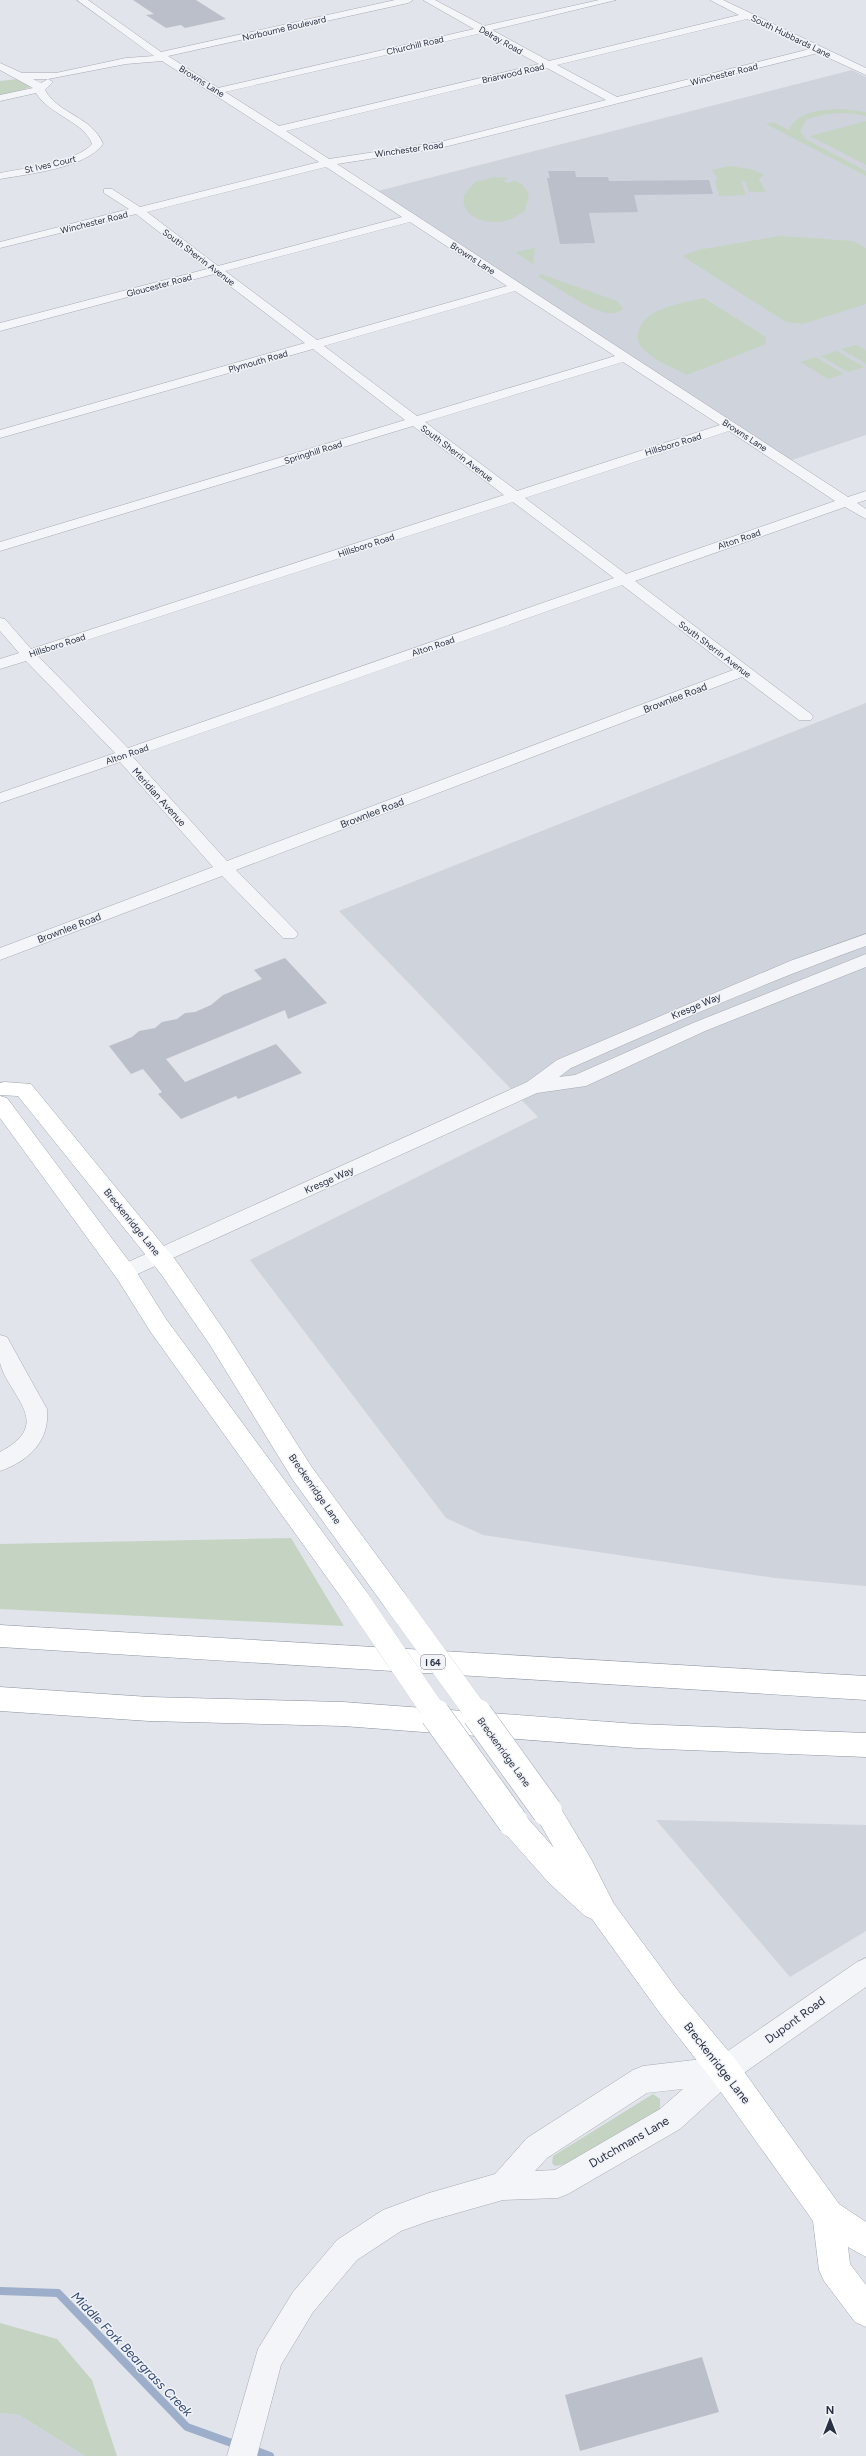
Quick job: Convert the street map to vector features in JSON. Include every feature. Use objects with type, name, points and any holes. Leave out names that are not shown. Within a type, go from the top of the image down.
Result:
[{"type":"main road","name":"Breckenridge Lane","points":[[1,1089],[24,1090],[160,1256],[218,1339],[302,1473],[547,1811],[581,1868],[604,1914],[669,2002],[724,2070],[828,2215],[866,2241]]},
{"type":"main road","name":"Breckenridge Lane","points":[[1,1089],[102,1244],[124,1272],[158,1325],[357,1599],[458,1747],[513,1822],[559,1874],[604,1914]]},
{"type":"main road","name":"I 64","points":[[0,1636],[866,1688]]},
{"type":"main road","points":[[0,1699],[149,1709],[343,1714],[637,1736],[866,1744]]},
{"type":"main road","name":"Breckenridge Lane","points":[[828,2215],[835,2270],[866,2311]]},
{"type":"street","name":"Browns Lane","points":[[82,0],[159,54],[218,91],[866,515]]},
{"type":"street","name":"Norbourne Boulevard","points":[[0,79],[19,76],[56,76],[408,0]]},
{"type":"street","name":"Delray Road","points":[[428,0],[546,65],[616,101]]},
{"type":"street","name":"Churchill Road","points":[[218,91],[611,0]]},
{"type":"street","name":"South Hubbards Lane","points":[[715,0],[817,50],[863,68]]},
{"type":"street","name":"Briarwood Road","points":[[277,130],[748,16]]},
{"type":"street","name":"Winchester Road","points":[[0,245],[328,163],[374,154],[440,145],[817,50]]},
{"type":"street","points":[[0,66],[37,84],[38,90]]},
{"type":"street","name":"Norbourne Boulevard","points":[[0,98],[38,90],[56,76]]},
{"type":"street","name":"St Ives Court","points":[[0,176],[82,157],[97,147],[98,142],[93,134],[60,113],[40,95],[38,90]]},
{"type":"street","name":"South Sherrin Avenue","points":[[108,191],[139,211],[804,717]]},
{"type":"street","name":"Gloucester Road","points":[[0,327],[412,218]]},
{"type":"street","name":"Plymouth Road","points":[[0,434],[516,286]]},
{"type":"street","name":"Springhill Road","points":[[0,547],[625,357]]},
{"type":"street","name":"Hillsboro Road","points":[[0,664],[731,426]]},
{"type":"street","name":"Alton Road","points":[[0,798],[622,579],[866,495]]},
{"type":"street","name":"Meridian Avenue","points":[[0,622],[124,755],[129,764],[225,868],[289,934]]},
{"type":"street","name":"Brownlee Road","points":[[0,954],[743,671]]},
{"type":"street","name":"Kresge Way","points":[[124,1272],[534,1087],[564,1064],[682,1012],[796,965],[866,940]]},
{"type":"street","name":"Kresge Way","points":[[534,1087],[579,1081],[699,1027],[866,960]]},
{"type":"street","points":[[0,1343],[36,1409],[38,1420],[36,1433],[29,1443],[18,1454],[0,1462]]},
{"type":"street","name":"Dupont Road","points":[[724,2070],[866,1971]]},
{"type":"street","points":[[503,2186],[536,2148],[643,2080],[724,2070]]},
{"type":"street","name":"Dutchmans Lane","points":[[242,2456],[268,2359],[303,2302],[347,2250],[393,2220],[503,2186],[558,2184],[670,2119],[724,2070]]},
{"type":"shaded area","points":[[852,70],[866,77],[866,435],[789,461],[378,191]]},
{"type":"shaded area","points":[[866,703],[866,1586],[775,1578],[483,1535],[446,1518],[250,1260],[538,1117],[339,911]]},
{"type":"shaded area","points":[[656,1820],[866,1825],[866,1931],[790,1977]]},
{"type":"shaded area","points":[[0,2413],[19,2415],[85,2456],[0,2456]]},
{"type":"green space","points":[[18,79],[31,85],[31,87],[0,97],[0,81]]},
{"type":"green space","points":[[842,109],[866,112],[866,116],[851,113],[821,115],[806,120],[800,131],[807,140],[866,171],[866,176],[766,124],[773,122],[789,130],[798,118],[811,112]]},
{"type":"green space","points":[[866,121],[866,165],[810,136]]},
{"type":"green space","points":[[729,166],[750,169],[764,174],[759,180],[766,192],[749,192],[745,181],[741,181],[746,195],[719,196],[715,181],[718,179],[712,170]]},
{"type":"green space","points":[[495,177],[509,178],[503,181],[509,183],[515,180],[523,185],[529,194],[525,211],[508,220],[498,222],[484,221],[471,214],[466,209],[464,195],[475,182]]},
{"type":"green space","points":[[780,236],[853,241],[866,248],[866,304],[803,324],[786,322],[682,256],[697,250]]},
{"type":"green space","points":[[535,248],[533,264],[515,252]]},
{"type":"green space","points":[[541,274],[617,301],[623,309],[615,313],[606,313],[594,309],[538,277]]},
{"type":"green space","points":[[704,298],[766,337],[766,344],[687,375],[656,359],[640,345],[638,334],[641,325],[647,318],[664,308]]},
{"type":"green space","points":[[856,345],[866,350],[866,364],[841,349]]},
{"type":"green space","points":[[836,351],[864,367],[848,372],[821,356]]},
{"type":"green space","points":[[816,357],[844,374],[828,379],[800,362]]},
{"type":"green space","points":[[291,1538],[344,1626],[0,1609],[0,1544]]},
{"type":"green space","points":[[653,2094],[660,2099],[660,2110],[596,2151],[582,2158],[555,2166],[552,2163],[553,2156]]},
{"type":"green space","points":[[0,2323],[57,2339],[92,2380],[117,2456],[85,2456],[19,2415],[0,2413]]},
{"type":"building","points":[[133,0],[196,0],[226,19],[185,28],[181,25],[166,28],[146,15],[154,14]]},
{"type":"building","points":[[548,171],[575,171],[576,177],[608,177],[609,181],[709,180],[713,194],[634,195],[638,212],[589,213],[595,243],[560,244],[547,178],[550,178]]},
{"type":"building","points":[[285,958],[327,1003],[288,1019],[285,1010],[166,1059],[185,1082],[276,1044],[302,1073],[238,1099],[236,1096],[181,1119],[158,1094],[162,1092],[143,1069],[131,1074],[109,1046],[132,1037],[139,1031],[155,1028],[162,1022],[177,1019],[185,1013],[195,1012],[211,1005],[223,995],[262,979],[254,970]]},
{"type":"building","points":[[702,2357],[719,2412],[580,2451],[565,2395]]},
{"type":"waterway","name":"Middle Fork Beargrass Creek","points":[[0,2291],[58,2293],[187,2427],[237,2445]]},
{"type":"waterway","name":"Middle Fork Beargrass Creek","points":[[251,2449],[270,2456]]}]
